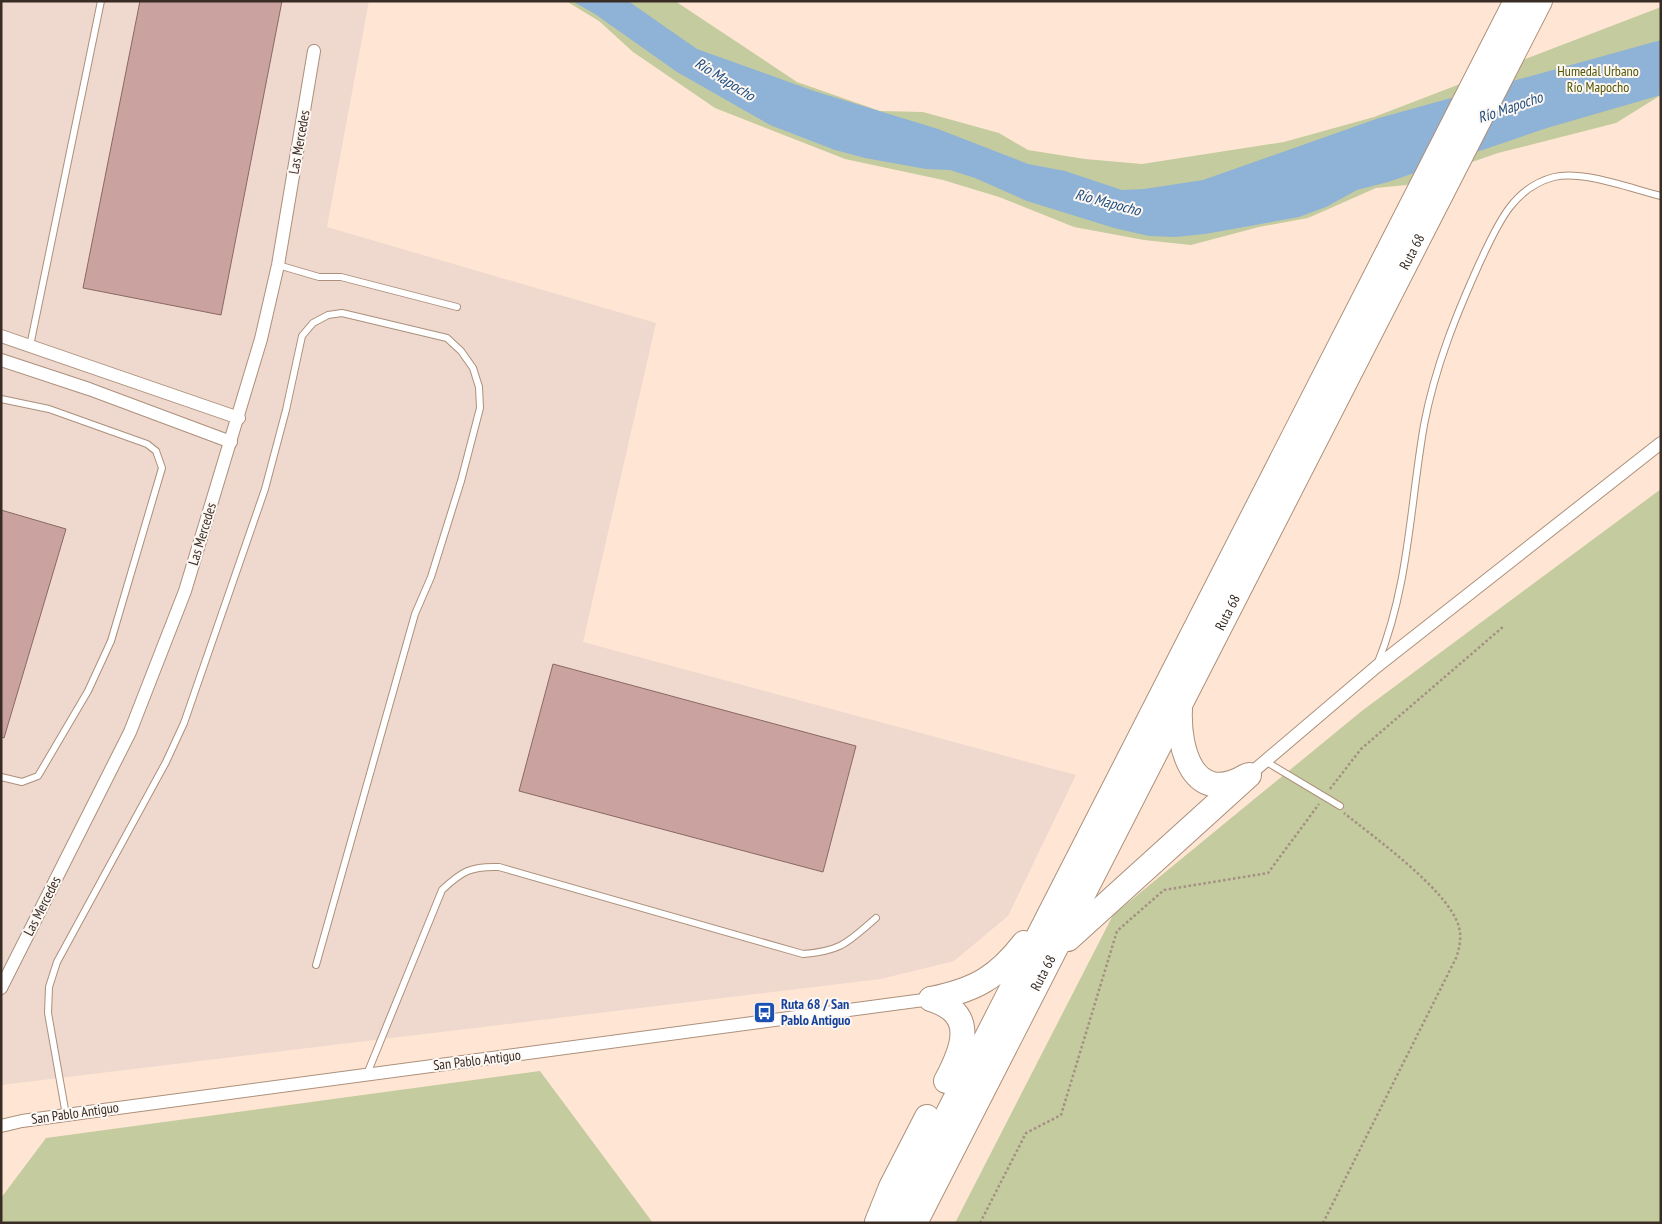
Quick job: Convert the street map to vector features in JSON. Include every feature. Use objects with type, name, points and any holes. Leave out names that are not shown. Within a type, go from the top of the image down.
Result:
[{"type":"highway","name":"Ruta 68","points":[[892,1223],[1516,1]]},
{"type":"highway","name":"Ruta 68","points":[[915,1223],[1540,1]]},
{"type":"highway","points":[[1180,707],[1182,749],[1185,759],[1194,773],[1209,782],[1224,784],[1257,768]]},
{"type":"highway","points":[[1057,948],[1257,768]]},
{"type":"highway","points":[[931,999],[967,990],[990,978],[1011,960],[1053,906]]},
{"type":"highway","points":[[877,1223],[891,1187],[956,1063],[962,1044],[962,1030],[958,1018],[950,1009],[931,999]]},
{"type":"street","name":"Las Mercedes","points":[[1,988],[130,732],[185,591],[239,418],[261,339],[278,264],[314,51]]},
{"type":"street","points":[[1,336],[239,418]]},
{"type":"street","points":[[22,366],[30,346]]},
{"type":"street","points":[[1,360],[231,442]]},
{"type":"street","points":[[1257,768],[1376,667],[1661,443]]},
{"type":"street","name":"San Pablo Antiguo","points":[[1,1126],[66,1114],[931,999]]},
{"type":"street","name":"San Pablo Antiguo","points":[[1,1118],[22,1121]]},
{"type":"lane","points":[[30,346],[101,1]]},
{"type":"lane","points":[[1376,667],[1392,625],[1402,583],[1424,427],[1436,375],[1460,306],[1502,215],[1528,189],[1547,179],[1566,175],[1661,196]]},
{"type":"lane","points":[[278,264],[319,277],[341,277],[457,306]]},
{"type":"lane","points":[[66,1114],[48,1013],[49,987],[57,962],[166,762],[184,723],[265,489],[286,410],[302,336],[313,323],[328,315],[342,313],[447,338],[461,351],[473,368],[479,387],[480,408],[461,481],[431,577],[415,614],[316,965]]},
{"type":"lane","points":[[1,399],[49,409],[146,444],[156,451],[162,468],[111,641],[88,691],[38,776],[28,782],[1,777]]},
{"type":"lane","points":[[1257,768],[1324,797],[1340,806]]},
{"type":"lane","points":[[367,1074],[442,890],[459,874],[479,866],[499,866],[803,954],[822,953],[845,945],[876,918]]},
{"type":"path","points":[[980,1223],[1026,1133],[1061,1115],[1117,931],[1164,890],[1268,872],[1361,749],[1504,626]]},
{"type":"path","points":[[1323,1223],[1452,966],[1460,941],[1456,918],[1432,887],[1324,797]]},
{"type":"shaded area","points":[[1,1],[369,1],[327,227],[656,323],[583,642],[1076,775],[1008,916],[954,961],[881,979],[1,1085]]},
{"type":"green space","name":"Humedal Urbano Río Mapocho","points":[[566,1],[675,1],[797,82],[880,111],[923,112],[999,133],[1028,150],[1085,159],[1142,164],[1284,142],[1374,117],[1661,7],[1661,95],[1616,123],[1498,153],[1406,185],[1376,188],[1308,218],[1259,227],[1191,245],[1144,240],[1074,227],[999,197],[943,180],[845,159],[715,108],[633,52],[599,21]]},
{"type":"green space","points":[[1661,489],[1661,1223],[955,1223],[1113,915],[1363,710]]},
{"type":"green space","points":[[540,1071],[653,1223],[1,1223],[1,1198],[46,1138]]},
{"type":"water","name":"Humedal Urbano Río Mapocho","points":[[572,1],[628,1],[697,49],[814,91],[938,129],[1028,164],[1065,171],[1122,190],[1144,189],[1203,180],[1379,118],[1661,40],[1661,95],[1547,128],[1388,182],[1357,190],[1326,207],[1299,217],[1205,234],[1175,237],[1149,236],[1114,228],[1027,201],[975,178],[950,170],[926,169],[865,158],[835,150],[770,125],[677,72],[595,14]]},
{"type":"building","points":[[140,1],[282,1],[221,315],[83,288]]},
{"type":"building","points":[[1,510],[66,529],[4,738],[1,737]]},
{"type":"building","points":[[553,664],[856,746],[823,872],[519,791]]},
{"type":"place","name":"Ruta 68 / San Pablo Antiguo","points":[[765,1012]]},
{"type":"water label","name":"Río Mapocho","points":[[725,79]]},
{"type":"water label","name":"Río Mapocho","points":[[1510,107]]},
{"type":"water label","name":"Río Mapocho","points":[[1108,202]]}]
